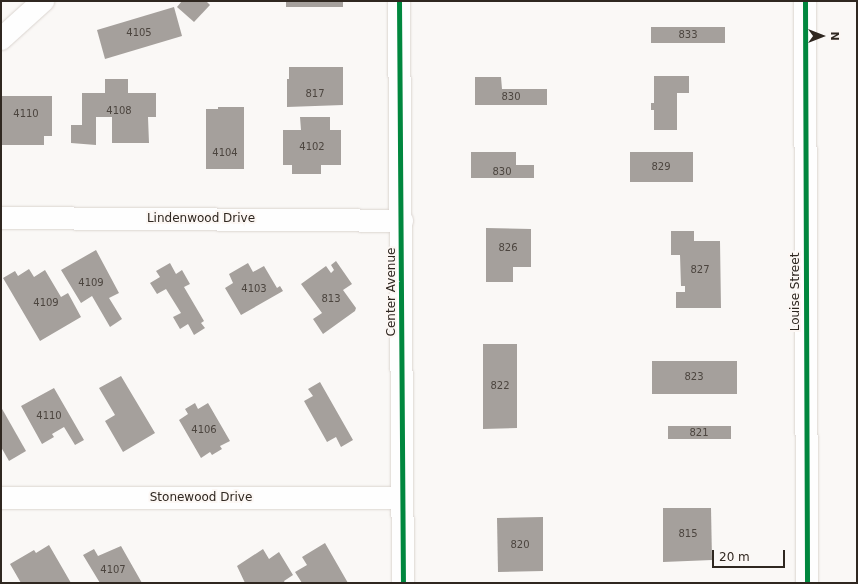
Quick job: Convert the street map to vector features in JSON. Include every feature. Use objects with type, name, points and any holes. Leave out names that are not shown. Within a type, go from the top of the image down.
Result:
[{"type":"street","points":[[1,39],[43,1]]},
{"type":"street","name":"Center Avenue","points":[[399,1],[402,221],[403,583]]},
{"type":"street","name":"Louise Street","points":[[805,1],[807,583]]},
{"type":"street","name":"Lindenwood Drive","points":[[1,218],[402,221]]},
{"type":"street","name":"Stonewood Drive","points":[[1,498],[402,498]]},
{"type":"building","points":[[182,1],[206,1],[210,5],[194,22],[177,7]]},
{"type":"building","points":[[286,1],[343,1],[343,7],[286,7]]},
{"type":"building","points":[[174,7],[182,36],[105,59],[97,30]]},
{"type":"building","points":[[651,27],[725,27],[725,43],[651,43]]},
{"type":"building","points":[[289,67],[343,67],[343,105],[287,107],[287,79],[289,79]]},
{"type":"building","points":[[654,76],[689,76],[689,93],[677,93],[677,130],[654,130],[654,110],[651,110],[651,103],[654,103]]},
{"type":"building","points":[[475,77],[501,77],[502,89],[547,89],[547,105],[475,105]]},
{"type":"building","points":[[105,79],[128,79],[128,93],[156,93],[156,117],[148,117],[149,143],[112,143],[112,117],[96,117],[96,145],[71,143],[71,125],[82,125],[82,93],[105,93]]},
{"type":"building","points":[[1,96],[52,96],[52,136],[44,136],[44,145],[1,145]]},
{"type":"building","points":[[218,107],[244,107],[244,169],[206,169],[206,109],[218,109]]},
{"type":"building","points":[[300,117],[330,117],[330,130],[341,130],[341,165],[321,165],[321,174],[292,174],[292,165],[283,165],[283,130],[301,130]]},
{"type":"building","points":[[471,152],[516,152],[516,165],[534,165],[534,178],[471,178]]},
{"type":"building","points":[[630,152],[693,152],[693,182],[630,182]]},
{"type":"building","points":[[486,228],[531,229],[531,267],[513,267],[513,282],[486,282]]},
{"type":"building","points":[[671,231],[694,231],[694,241],[720,241],[721,308],[676,308],[676,292],[685,292],[685,286],[681,286],[680,255],[671,255]]},
{"type":"building","points":[[96,250],[119,293],[109,298],[122,319],[110,327],[92,296],[81,303],[61,270]]},
{"type":"building","points":[[336,261],[352,284],[343,290],[356,308],[355,311],[323,334],[313,319],[322,313],[301,284],[326,266],[331,273],[334,270],[331,265]]},
{"type":"building","points":[[170,263],[176,274],[182,270],[190,284],[184,287],[204,321],[201,323],[205,328],[194,335],[188,324],[180,329],[173,317],[181,313],[166,289],[157,294],[150,283],[160,277],[156,271]]},
{"type":"building","points":[[248,263],[253,272],[264,266],[277,288],[280,286],[283,291],[241,315],[225,288],[233,283],[229,274]]},
{"type":"building","points":[[29,269],[34,277],[45,270],[61,297],[68,293],[81,317],[40,341],[3,278],[15,271],[18,276]]},
{"type":"building","points":[[483,344],[517,344],[517,428],[483,429]]},
{"type":"building","points":[[652,361],[737,361],[737,394],[652,394]]},
{"type":"building","points":[[121,376],[155,433],[123,452],[105,421],[115,415],[99,388]]},
{"type":"building","points":[[320,382],[353,440],[341,447],[336,437],[327,442],[304,401],[313,396],[308,389]]},
{"type":"building","points":[[54,388],[84,440],[75,445],[64,427],[52,434],[54,437],[42,444],[21,406]]},
{"type":"building","points":[[195,403],[198,409],[208,403],[230,441],[220,446],[222,449],[212,455],[210,452],[201,458],[179,420],[188,414],[185,409]]},
{"type":"building","points":[[1,407],[26,451],[9,461],[1,447]]},
{"type":"building","points":[[668,426],[731,426],[731,439],[668,439]]},
{"type":"building","points":[[663,508],[711,508],[712,560],[663,562]]},
{"type":"building","points":[[543,517],[543,571],[498,572],[497,518]]},
{"type":"building","points":[[325,543],[348,583],[302,583],[295,572],[307,565],[302,557]]},
{"type":"building","points":[[49,545],[71,583],[21,583],[10,564],[34,550],[36,553]]},
{"type":"building","points":[[121,546],[142,583],[100,583],[83,555],[94,549],[98,556]]},
{"type":"building","points":[[263,549],[269,559],[279,552],[293,575],[284,581],[285,583],[245,583],[237,566]]},
{"type":"cycle path","points":[[399,1],[403,583]]},
{"type":"cycle path","points":[[805,1],[807,583]]}]
